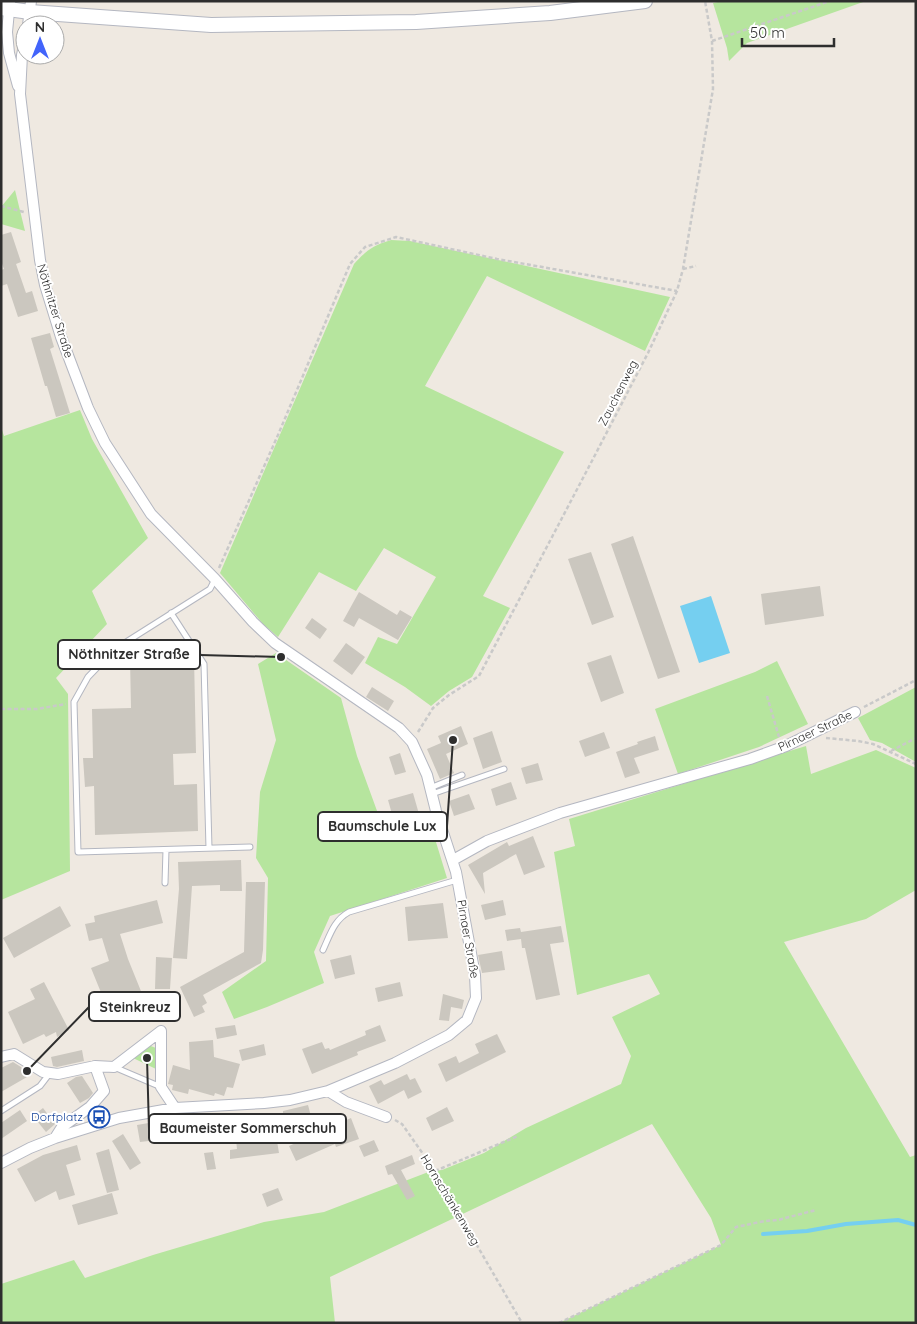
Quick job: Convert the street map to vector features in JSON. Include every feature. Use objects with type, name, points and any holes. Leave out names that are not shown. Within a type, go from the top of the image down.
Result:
[{"type":"main road","points":[[7,6],[30,13],[211,25],[397,23],[550,13],[645,1]]},
{"type":"street","name":"Nöthnitzer Straße","points":[[7,6],[9,54],[20,94],[40,260],[45,285],[61,337],[92,416],[105,443],[151,514],[215,579],[253,622],[275,642],[399,728],[412,742],[427,775],[453,860]]},
{"type":"street","name":"Nöthnitzer Straße","points":[[20,94],[21,65]]},
{"type":"street","name":"Pirnaer Straße","points":[[1,1163],[55,1138],[119,1118],[175,1108],[264,1104],[290,1100],[328,1091],[395,1064],[449,1035],[467,1020],[476,998],[475,975],[453,860],[487,841],[560,813],[750,759],[782,748],[855,712]]},
{"type":"street","points":[[1,1057],[14,1054],[43,1072],[58,1074],[95,1066],[114,1067],[160,1031],[161,1087],[175,1108]]},
{"type":"street","points":[[55,1138],[62,1128],[90,1107],[104,1091],[95,1066]]},
{"type":"street","points":[[328,1091],[346,1102],[386,1117]]},
{"type":"lane","points":[[215,579],[210,589],[116,649],[88,677],[74,702],[78,852],[250,847]]},
{"type":"lane","points":[[171,613],[204,664],[209,848]]},
{"type":"lane","points":[[431,791],[504,769]]},
{"type":"lane","points":[[431,791],[462,775]]},
{"type":"lane","points":[[165,883],[166,850]]},
{"type":"lane","points":[[323,950],[341,916],[458,880]]},
{"type":"lane","points":[[114,1067],[161,1087]]},
{"type":"lane","points":[[1,1111],[40,1086],[50,1073]]},
{"type":"path","name":"Zauchenweg","points":[[412,742],[433,708],[478,676],[648,353],[677,291],[683,269],[713,89],[712,41],[705,1]]},
{"type":"path","points":[[712,41],[830,1]]},
{"type":"path","points":[[1,206],[34,214]]},
{"type":"path","points":[[215,579],[350,264],[365,247],[396,237],[497,259],[677,291]]},
{"type":"path","points":[[683,269],[696,266]]},
{"type":"path","name":"Pirnaer Straße","points":[[855,712],[916,680]]},
{"type":"path","points":[[767,696],[782,748]]},
{"type":"path","points":[[1,708],[37,708],[74,702]]},
{"type":"path","points":[[807,736],[873,744],[916,764]]},
{"type":"path","points":[[890,751],[916,738]]},
{"type":"path","name":"Hornschänkenweg","points":[[386,1117],[402,1124],[435,1171],[522,1323]]},
{"type":"path","points":[[435,1171],[518,1136]]},
{"type":"path","points":[[559,1323],[721,1245],[736,1227],[778,1220],[816,1210]]},
{"type":"green space","points":[[723,1],[866,1],[747,43],[729,61],[727,48],[713,3]]},
{"type":"green space","points":[[15,190],[25,231],[1,224],[1,207]]},
{"type":"green space","points":[[391,240],[410,241],[670,297],[645,351],[487,276],[425,386],[564,452],[483,596],[510,608],[472,677],[449,691],[431,706],[405,687],[365,663],[378,637],[397,644],[436,577],[384,548],[356,591],[319,572],[278,637],[263,624],[220,573],[354,264],[370,249]]},
{"type":"green space","points":[[80,410],[92,439],[148,538],[92,591],[107,624],[56,678],[68,694],[70,871],[1,900],[1,427],[4,436]]},
{"type":"green space","points":[[276,653],[341,698],[357,756],[384,830],[428,816],[447,878],[330,916],[314,952],[324,983],[234,1019],[222,992],[266,961],[268,878],[256,858],[260,792],[276,740],[258,664]]},
{"type":"green space","points":[[777,661],[808,724],[759,747],[678,774],[655,709],[755,672]]},
{"type":"green space","points":[[916,687],[916,762],[882,743],[870,740],[858,718]]},
{"type":"green space","points":[[806,746],[811,774],[876,750],[916,768],[916,890],[866,919],[784,942],[910,1157],[916,1155],[916,1323],[559,1323],[721,1245],[711,1218],[652,1124],[330,1277],[335,1323],[1,1323],[1,1284],[74,1260],[85,1278],[153,1255],[264,1222],[324,1212],[484,1153],[526,1128],[621,1084],[631,1056],[612,1017],[660,994],[649,974],[577,995],[554,852],[575,846],[569,819]]},
{"type":"green space","points":[[148,1045],[156,1048],[156,1069],[133,1058]]},
{"type":"water","points":[[711,596],[730,653],[699,663],[680,606]]},
{"type":"building","points":[[11,232],[21,262],[16,264],[26,293],[32,291],[38,311],[18,317],[7,284],[1,286],[1,270],[4,269],[1,261],[1,235]]},
{"type":"building","points":[[50,333],[54,347],[50,349],[70,413],[56,417],[31,338]]},
{"type":"building","points":[[633,536],[680,672],[658,679],[611,544]]},
{"type":"building","points":[[591,552],[614,617],[592,625],[568,559]]},
{"type":"building","points":[[820,586],[824,616],[765,625],[761,594]]},
{"type":"building","points":[[359,592],[397,615],[400,610],[412,617],[398,640],[359,618],[354,627],[343,621]]},
{"type":"building","points":[[312,618],[327,629],[320,639],[305,628]]},
{"type":"building","points":[[346,643],[365,657],[352,675],[333,661]]},
{"type":"building","points":[[611,655],[624,693],[601,702],[587,663]]},
{"type":"building","points":[[194,657],[196,753],[173,754],[174,785],[197,784],[198,831],[95,835],[94,786],[85,787],[83,758],[93,758],[92,709],[131,708],[130,659]]},
{"type":"building","points":[[372,687],[394,701],[388,711],[366,697]]},
{"type":"building","points":[[461,726],[468,744],[446,754],[454,773],[440,779],[427,749],[441,743],[438,736]]},
{"type":"building","points":[[492,731],[502,762],[483,769],[473,738]]},
{"type":"building","points":[[604,732],[610,748],[585,757],[579,741]]},
{"type":"building","points":[[655,736],[659,750],[634,758],[640,773],[625,778],[616,752]]},
{"type":"building","points":[[400,753],[406,772],[395,775],[389,757]]},
{"type":"building","points":[[538,763],[543,780],[526,784],[521,768]]},
{"type":"building","points":[[511,782],[517,799],[496,806],[491,789]]},
{"type":"building","points":[[413,793],[419,814],[401,819],[399,812],[392,814],[388,800]]},
{"type":"building","points":[[469,794],[475,809],[454,816],[449,801]]},
{"type":"building","points":[[533,836],[545,867],[524,875],[516,854],[483,873],[485,894],[468,865],[507,842],[509,846]]},
{"type":"building","points":[[241,860],[242,891],[220,891],[220,885],[192,886],[187,959],[173,958],[179,889],[178,862]]},
{"type":"building","points":[[246,882],[265,882],[261,963],[203,995],[207,1003],[202,1006],[205,1012],[194,1017],[180,987],[244,952]]},
{"type":"building","points":[[157,900],[163,923],[120,934],[149,1011],[132,1018],[131,1014],[113,1022],[91,968],[109,961],[102,938],[89,941],[85,924],[95,922],[94,916]]},
{"type":"building","points":[[503,900],[506,915],[485,920],[481,905]]},
{"type":"building","points":[[443,903],[448,938],[408,941],[405,907]]},
{"type":"building","points":[[60,906],[71,926],[14,958],[3,938]]},
{"type":"building","points":[[561,926],[564,942],[550,944],[560,995],[536,1000],[525,948],[522,948],[521,939],[507,941],[505,930],[520,928],[521,932]]},
{"type":"building","points":[[502,951],[505,970],[482,973],[478,955]]},
{"type":"building","points":[[351,955],[355,974],[335,979],[330,960]]},
{"type":"building","points":[[156,957],[172,958],[170,989],[155,989]]},
{"type":"building","points":[[44,982],[69,1030],[57,1037],[56,1032],[46,1037],[44,1034],[23,1044],[8,1012],[35,999],[30,989]]},
{"type":"building","points":[[400,982],[403,996],[378,1002],[375,988]]},
{"type":"building","points":[[443,994],[464,1000],[462,1009],[451,1007],[449,1021],[439,1020]]},
{"type":"building","points":[[235,1025],[237,1035],[217,1039],[215,1028]]},
{"type":"building","points":[[380,1025],[386,1041],[357,1052],[358,1055],[312,1074],[302,1049],[322,1042],[325,1049],[329,1048],[330,1050],[366,1035],[365,1031]]},
{"type":"building","points":[[497,1034],[506,1052],[446,1082],[438,1064],[456,1056],[459,1063],[479,1053],[475,1044]]},
{"type":"building","points":[[213,1040],[214,1057],[240,1064],[233,1088],[227,1087],[224,1096],[215,1093],[214,1096],[189,1089],[188,1094],[172,1090],[173,1085],[168,1084],[173,1065],[190,1070],[189,1042]]},
{"type":"building","points":[[264,1044],[266,1055],[242,1061],[239,1050]]},
{"type":"building","points":[[82,1050],[84,1061],[57,1067],[53,1066],[51,1057]]},
{"type":"building","points":[[13,1062],[21,1067],[27,1077],[1,1092],[1,1068]]},
{"type":"building","points":[[407,1074],[410,1080],[415,1078],[422,1092],[408,1099],[404,1090],[378,1104],[369,1086],[381,1080],[384,1085]]},
{"type":"building","points":[[82,1076],[93,1093],[89,1098],[80,1103],[67,1083],[76,1077]]},
{"type":"building","points":[[308,1105],[312,1120],[275,1129],[279,1153],[230,1159],[230,1150],[237,1149],[235,1130],[229,1130],[228,1117],[283,1114],[283,1111]]},
{"type":"building","points":[[447,1107],[454,1121],[432,1131],[426,1118]]},
{"type":"building","points":[[43,1108],[55,1124],[46,1132],[33,1116]]},
{"type":"building","points":[[20,1110],[27,1121],[1,1139],[1,1123]]},
{"type":"building","points":[[351,1118],[359,1139],[336,1147],[335,1144],[296,1161],[289,1146]]},
{"type":"building","points":[[208,1119],[210,1134],[140,1142],[137,1125],[166,1120],[166,1123]]},
{"type":"building","points":[[123,1134],[141,1163],[130,1170],[112,1141]]},
{"type":"building","points":[[374,1140],[379,1151],[364,1157],[359,1146]]},
{"type":"building","points":[[77,1145],[81,1160],[66,1165],[75,1195],[59,1200],[56,1191],[35,1202],[17,1169],[43,1155]]},
{"type":"building","points":[[109,1149],[119,1190],[107,1193],[96,1153]]},
{"type":"building","points":[[213,1152],[216,1169],[207,1170],[204,1153]]},
{"type":"building","points":[[412,1155],[415,1164],[401,1170],[415,1196],[407,1200],[392,1174],[388,1175],[385,1166]]},
{"type":"building","points":[[278,1188],[283,1200],[267,1207],[262,1194]]},
{"type":"building","points":[[112,1193],[118,1214],[78,1225],[72,1205]]},
{"type":"waterway","points":[[763,1234],[807,1231],[846,1224],[898,1220],[916,1225]]},
{"type":"place","name":"Nöthnitzer Straße","points":[[281,657]]},
{"type":"place","name":"Baumschule Lux","points":[[453,740]]},
{"type":"place","name":"Baumeister Sommerschuh","points":[[147,1058]]},
{"type":"place","name":"Steinkreuz","points":[[27,1071]]},
{"type":"place","name":"Dorfplatz","points":[[99,1117]]}]
